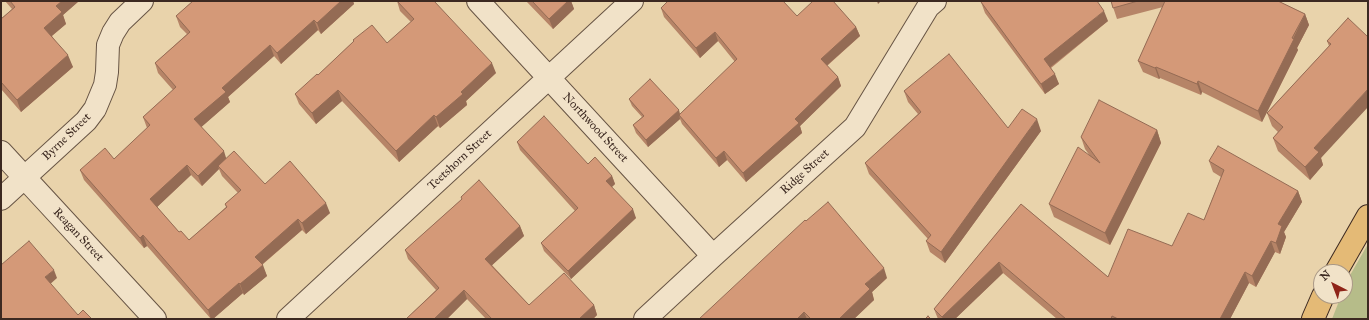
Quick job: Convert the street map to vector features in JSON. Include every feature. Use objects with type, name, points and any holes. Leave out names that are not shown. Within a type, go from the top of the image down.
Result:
[{"type":"main road","points":[[1341,264],[1368,216]]},
{"type":"main road","points":[[1313,319],[1320,304]]},
{"type":"street","name":"Byrne Street","points":[[1,199],[86,121],[94,109],[105,85],[108,45],[113,33],[120,22],[142,1]]},
{"type":"street","name":"Northwood Street","points":[[478,1],[713,256]]},
{"type":"street","name":"Teetshorn Street","points":[[288,319],[632,1]]},
{"type":"street","name":"Ridge Street","points":[[645,319],[855,127],[928,7],[935,1]]},
{"type":"street","name":"Reagan Street","points":[[1,152],[154,319]]},
{"type":"green space","points":[[1368,244],[1368,319],[1332,319],[1338,304],[1353,304],[1353,270]]},
{"type":"building","points":[[10,1],[62,1],[56,6],[62,12],[44,28],[68,55],[17,100],[1,82],[1,19],[15,7]]},
{"type":"building","points":[[193,1],[341,1],[317,23],[314,20],[277,53],[270,45],[222,88],[226,92],[194,119],[224,151],[198,176],[187,165],[150,199],[179,232],[181,231],[189,240],[227,207],[225,204],[241,190],[218,166],[234,151],[265,184],[290,161],[326,203],[302,223],[298,219],[255,257],[263,265],[240,284],[239,283],[208,310],[143,235],[140,238],[80,170],[105,148],[114,159],[150,125],[143,117],[176,87],[155,63],[190,32],[176,16]]},
{"type":"building","points":[[397,1],[434,1],[492,63],[461,92],[463,94],[436,117],[434,115],[396,151],[338,90],[312,113],[295,94],[317,74],[318,75],[354,41],[353,40],[372,25],[387,43],[414,19]]},
{"type":"building","points":[[532,1],[568,1],[549,19]]},
{"type":"building","points":[[668,1],[783,1],[797,16],[813,1],[833,1],[856,27],[821,59],[838,77],[795,119],[799,123],[743,173],[724,151],[716,158],[679,115],[737,59],[715,32],[696,48],[661,8]]},
{"type":"building","points":[[1097,1],[1104,11],[1044,59],[1055,74],[1041,84],[981,2]]},
{"type":"building","points":[[1111,1],[1138,1],[1113,8]]},
{"type":"building","points":[[1165,1],[1278,1],[1305,14],[1292,38],[1294,39],[1258,111],[1198,81],[1197,84],[1138,61]]},
{"type":"building","points":[[1348,18],[1368,37],[1368,89],[1314,148],[1319,152],[1305,167],[1273,138],[1283,127],[1267,113],[1331,44],[1327,41]]},
{"type":"building","points":[[949,54],[1008,128],[1022,109],[1037,119],[941,252],[926,241],[931,235],[865,163],[921,112],[904,91]]},
{"type":"building","points":[[650,79],[679,110],[646,140],[633,125],[644,116],[629,99]]},
{"type":"building","points":[[1099,100],[1157,130],[1105,233],[1049,204],[1078,147],[1100,163],[1081,137]]},
{"type":"building","points":[[544,116],[588,164],[595,157],[612,176],[606,181],[633,209],[568,271],[541,243],[578,208],[517,142]]},
{"type":"building","points":[[1218,146],[1298,191],[1278,224],[1282,226],[1276,243],[1271,241],[1252,276],[1245,272],[1220,319],[1118,319],[1112,316],[1111,319],[1066,319],[999,262],[942,317],[934,309],[1021,204],[1108,277],[1128,229],[1172,246],[1188,213],[1204,220],[1224,170],[1209,161]]},
{"type":"building","points":[[479,180],[520,226],[485,259],[529,305],[564,273],[594,305],[579,319],[492,319],[464,290],[434,319],[406,319],[439,288],[405,250],[462,199],[461,197]]},
{"type":"building","points":[[828,202],[884,268],[865,284],[870,289],[839,319],[811,319],[804,312],[797,319],[699,319],[805,220],[806,221]]},
{"type":"building","points":[[29,241],[54,270],[45,277],[78,315],[83,310],[92,319],[1,319],[1,265]]}]
